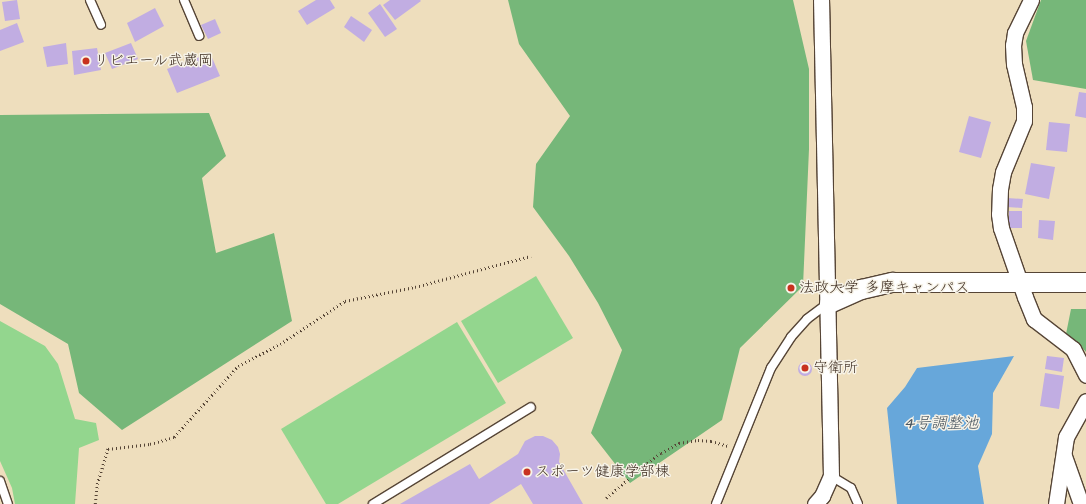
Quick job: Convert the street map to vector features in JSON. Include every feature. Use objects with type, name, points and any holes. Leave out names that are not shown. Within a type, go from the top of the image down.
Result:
[{"type":"street","points":[[815,504],[822,496],[832,476],[821,0]]},
{"type":"street","points":[[1031,0],[1015,33],[1013,46],[1014,64],[1024,107],[1024,121],[1003,172],[1000,189],[999,214],[1001,228],[1034,319],[1073,349],[1086,375]]},
{"type":"street","points":[[829,303],[861,289],[892,282],[1086,282]]},
{"type":"street","points":[[1056,504],[1066,437],[1086,401]]},
{"type":"street","points":[[1064,454],[1081,504]]},
{"type":"lane","points":[[90,0],[101,26]]},
{"type":"lane","points":[[184,0],[199,36]]},
{"type":"lane","points":[[716,504],[771,368],[791,337],[807,319],[829,303]]},
{"type":"lane","points":[[372,504],[531,408]]},
{"type":"lane","points":[[832,476],[851,488],[858,504]]},
{"type":"lane","points":[[0,481],[8,504]]},
{"type":"path","points":[[95,504],[97,484],[108,449],[150,444],[174,437],[238,366],[280,344],[346,301],[415,287],[530,256]]},
{"type":"path","points":[[606,498],[661,452],[679,443],[698,440],[711,441],[728,446]]},
{"type":"green space","points":[[508,0],[793,0],[809,69],[809,149],[803,286],[740,348],[722,420],[630,483],[591,433],[622,350],[598,303],[569,256],[533,207],[536,164],[570,116],[519,44]]},
{"type":"green space","points":[[1041,0],[1086,0],[1086,89],[1033,80],[1026,41]]},
{"type":"green space","points":[[209,113],[226,156],[202,178],[216,253],[274,233],[292,321],[122,430],[79,393],[68,344],[0,304],[0,115]]},
{"type":"green space","points":[[536,276],[573,338],[498,383],[461,321]]},
{"type":"green space","points":[[1071,309],[1086,309],[1086,352],[1078,343],[1066,334]]},
{"type":"green space","points":[[0,321],[45,346],[58,364],[75,419],[96,423],[99,440],[79,448],[75,504],[15,504],[12,488],[0,461]]},
{"type":"green space","points":[[457,322],[506,403],[338,504],[326,504],[281,429]]},
{"type":"water","name":"4号調整池","points":[[1014,356],[993,393],[992,434],[978,466],[984,504],[897,504],[887,408],[905,387],[917,368]]},
{"type":"building","points":[[17,0],[20,19],[5,21],[2,2]]},
{"type":"building","points":[[316,0],[330,0],[335,8],[307,25],[298,11]]},
{"type":"building","points":[[390,0],[421,1],[395,20],[383,5]]},
{"type":"building","points":[[380,4],[397,29],[385,37],[368,13]]},
{"type":"building","points":[[155,8],[164,26],[135,42],[127,23]]},
{"type":"building","points":[[351,16],[372,30],[364,42],[344,27]]},
{"type":"building","points":[[215,19],[221,33],[208,39],[201,25]]},
{"type":"building","points":[[17,23],[24,42],[0,51],[0,30]]},
{"type":"building","points":[[66,43],[68,64],[47,67],[43,47]]},
{"type":"building","points":[[131,43],[138,59],[112,69],[105,53]]},
{"type":"building","name":"リビエール武蔵岡","points":[[97,48],[101,70],[74,75],[72,51]]},
{"type":"building","points":[[210,53],[220,76],[177,93],[167,69]]},
{"type":"building","points":[[1079,92],[1086,93],[1086,118],[1075,116]]},
{"type":"building","points":[[969,116],[991,122],[981,158],[959,152]]},
{"type":"building","points":[[1049,122],[1070,124],[1067,152],[1046,150]]},
{"type":"building","points":[[1031,163],[1055,167],[1049,199],[1025,194]]},
{"type":"building","points":[[1007,198],[1023,199],[1022,208],[1007,207]]},
{"type":"building","points":[[1009,211],[1022,211],[1022,228],[1009,228]]},
{"type":"building","points":[[1039,220],[1055,221],[1053,240],[1038,238]]},
{"type":"building","points":[[1047,356],[1064,358],[1062,372],[1045,369]]},
{"type":"building","name":"守衛所","points":[[802,362],[808,362],[812,366],[812,372],[808,376],[802,376],[798,372],[798,366]]},
{"type":"building","points":[[1045,373],[1064,376],[1059,409],[1040,406]]},
{"type":"building","name":"スポーツ健康学部棟","points":[[535,436],[543,436],[552,440],[558,447],[560,454],[559,462],[583,504],[533,504],[521,484],[489,504],[400,504],[470,464],[479,479],[518,454],[525,441]]},
{"type":"place","name":"リビエール武蔵岡","points":[[86,61]]},
{"type":"place","name":"法政大学 多摩キャンパス","points":[[791,288]]},
{"type":"place","name":"守衛所","points":[[805,368]]},
{"type":"place","name":"スポーツ健康学部棟","points":[[527,472]]}]
